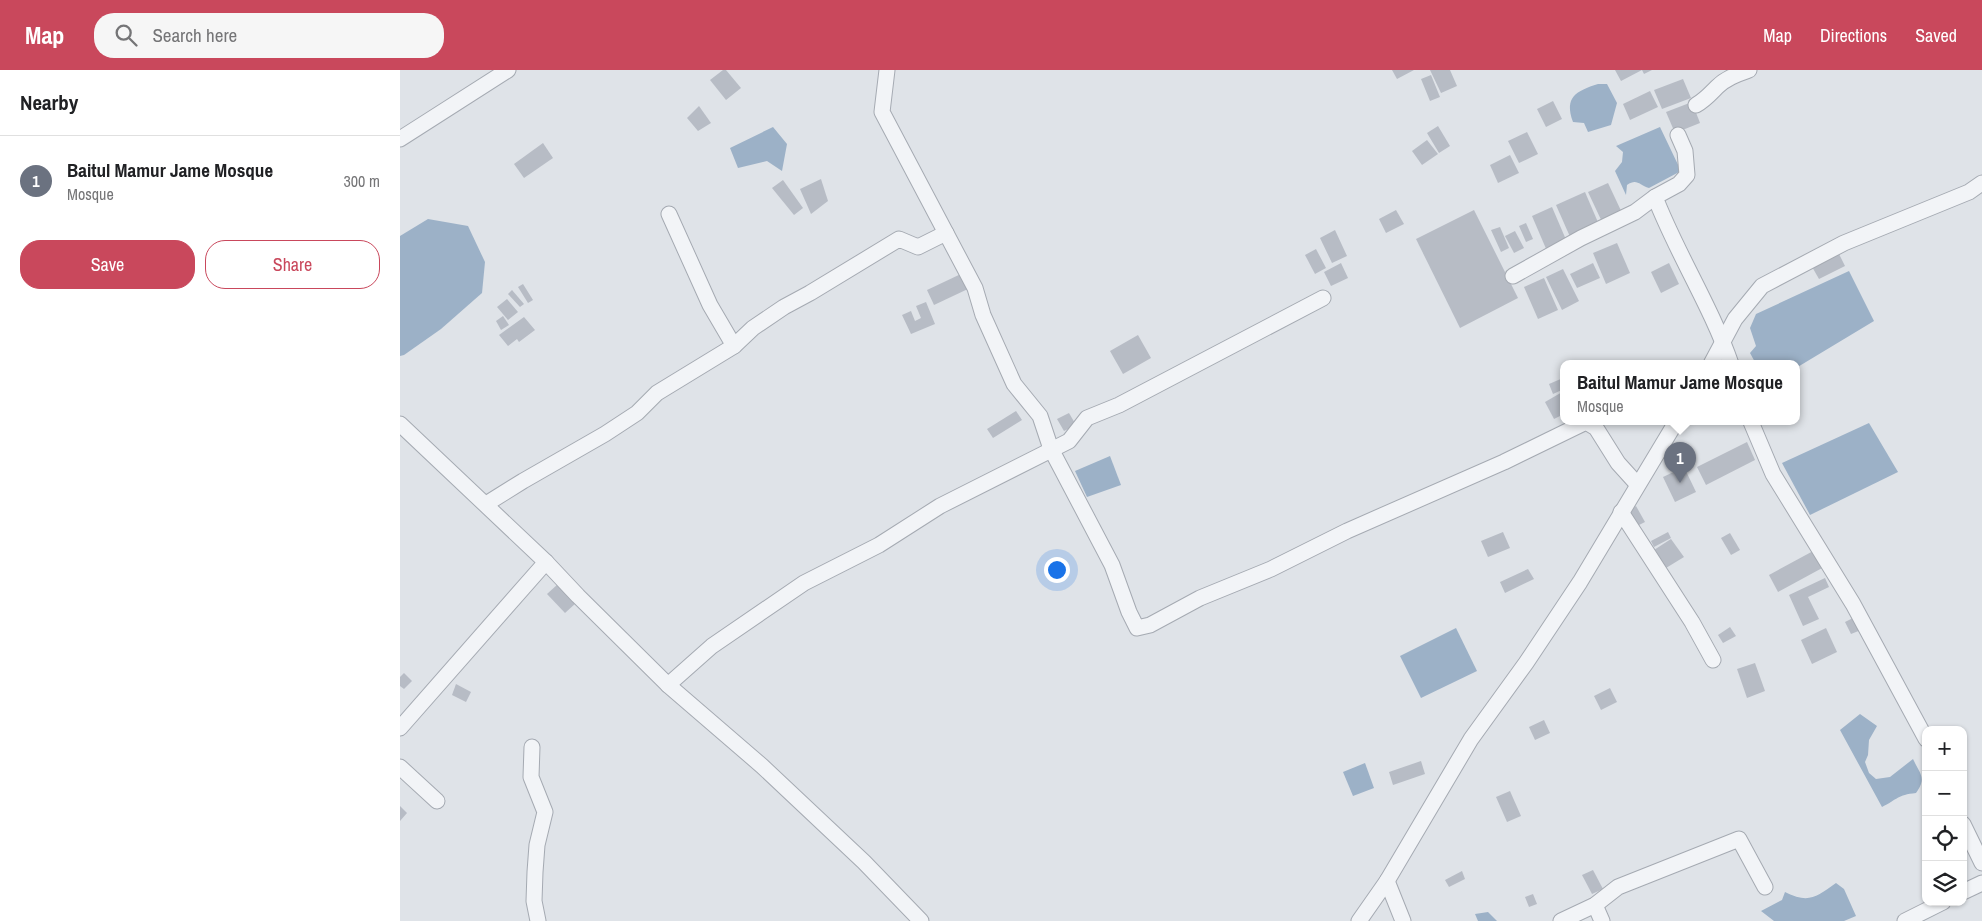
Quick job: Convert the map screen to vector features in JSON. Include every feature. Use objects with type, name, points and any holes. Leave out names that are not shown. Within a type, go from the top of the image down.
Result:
[{"type":"street","points":[[400,139],[508,70]]},
{"type":"street","points":[[887,70],[882,112],[975,288],[983,314],[1014,384],[1040,416],[1051,449],[1112,565],[1129,612],[1137,628],[1150,625],[1200,598],[1271,569],[1338,535],[1504,462],[1580,425]]},
{"type":"street","points":[[1696,105],[1708,98],[1718,86],[1730,78],[1749,70]]},
{"type":"street","points":[[1513,276],[1581,238],[1635,212],[1655,197],[1679,184],[1687,175],[1685,151],[1678,135]]},
{"type":"street","points":[[1713,360],[1735,318],[1762,286],[1844,243],[1969,192],[1982,183]]},
{"type":"street","points":[[1655,197],[1667,228],[1703,298],[1730,360]]},
{"type":"street","points":[[668,214],[710,305],[734,346]]},
{"type":"street","points":[[486,504],[605,434],[637,413],[657,393],[734,346],[753,328],[784,307],[899,239],[918,247],[946,232]]},
{"type":"street","points":[[668,685],[712,646],[804,584],[878,545],[940,506],[1069,441],[1087,418],[1119,405],[1323,298]]},
{"type":"street","points":[[1591,425],[1596,428],[1618,464],[1637,484]]},
{"type":"street","points":[[1359,921],[1387,881],[1471,739],[1526,663],[1580,582],[1674,425]]},
{"type":"street","points":[[1752,425],[1773,474],[1853,604],[1922,732]]},
{"type":"street","points":[[401,427],[486,504],[668,685],[762,766],[864,862],[921,921]]},
{"type":"street","points":[[1621,512],[1692,622],[1713,660]]},
{"type":"street","points":[[400,728],[546,562]]},
{"type":"street","points":[[532,747],[531,777],[545,812],[537,845],[535,872],[534,901],[538,921]]},
{"type":"street","points":[[400,767],[437,801]]},
{"type":"street","points":[[1967,832],[1982,863]]},
{"type":"street","points":[[1561,921],[1595,905],[1618,887],[1739,839],[1765,887]]},
{"type":"street","points":[[1387,881],[1403,921]]},
{"type":"street","points":[[1967,890],[1982,883]]},
{"type":"street","points":[[1595,905],[1602,921]]},
{"type":"street","points":[[1905,921],[1935,906]]},
{"type":"water","points":[[1598,84],[1607,84],[1617,103],[1611,125],[1588,132],[1584,123],[1573,122],[1571,101],[1574,96],[1584,89]]},
{"type":"water","points":[[773,127],[787,144],[782,171],[767,161],[738,168],[730,148]]},
{"type":"water","points":[[1660,127],[1681,171],[1649,188],[1636,182],[1630,183],[1627,185],[1626,195],[1615,171],[1622,162],[1623,152],[1616,146]]},
{"type":"water","points":[[428,219],[468,226],[485,262],[482,293],[441,329],[400,356],[400,236]]},
{"type":"water","points":[[1849,271],[1874,321],[1800,366],[1800,360],[1754,360],[1750,353],[1756,346],[1750,328],[1756,314]]},
{"type":"water","points":[[1869,423],[1898,472],[1810,515],[1782,463]]},
{"type":"water","points":[[1110,456],[1121,485],[1087,497],[1075,471]]},
{"type":"water","points":[[1456,628],[1477,671],[1421,698],[1400,656]]},
{"type":"water","points":[[1860,714],[1877,726],[1869,740],[1868,755],[1865,762],[1869,773],[1876,779],[1890,777],[1913,759],[1922,780],[1916,793],[1901,796],[1882,807],[1840,730]]},
{"type":"water","points":[[1365,763],[1374,788],[1353,796],[1343,772]]},
{"type":"water","points":[[1836,883],[1844,889],[1856,916],[1844,921],[1774,921],[1761,911],[1782,900],[1785,892],[1800,898],[1812,897]]},
{"type":"water","points":[[1488,912],[1497,921],[1478,921],[1475,914]]},
{"type":"building","points":[[723,70],[726,70],[741,88],[726,100],[710,80]]},
{"type":"building","points":[[1392,70],[1414,70],[1397,79]]},
{"type":"building","points":[[1430,70],[1450,70],[1457,86],[1441,93]]},
{"type":"building","points":[[1615,70],[1642,70],[1621,81]]},
{"type":"building","points":[[1642,70],[1652,70],[1644,74]]},
{"type":"building","points":[[1431,75],[1440,97],[1430,101],[1421,79]]},
{"type":"building","points":[[1683,79],[1691,98],[1662,109],[1654,90]]},
{"type":"building","points":[[1650,91],[1658,107],[1630,120],[1623,104]]},
{"type":"building","points":[[1553,101],[1562,119],[1546,127],[1537,109]]},
{"type":"building","points":[[1692,102],[1700,123],[1675,133],[1666,112]]},
{"type":"building","points":[[699,106],[711,123],[698,131],[687,118]]},
{"type":"building","points":[[1438,126],[1450,146],[1439,153],[1427,133]]},
{"type":"building","points":[[1527,132],[1538,154],[1519,163],[1508,141]]},
{"type":"building","points":[[1427,140],[1438,154],[1422,165],[1412,151]]},
{"type":"building","points":[[543,143],[553,158],[524,178],[514,164]]},
{"type":"building","points":[[1510,155],[1519,173],[1498,183],[1490,165]]},
{"type":"building","points":[[821,179],[828,201],[811,214],[800,189]]},
{"type":"building","points":[[783,180],[803,208],[794,215],[772,188]]},
{"type":"building","points":[[1608,183],[1623,215],[1603,224],[1588,192]]},
{"type":"building","points":[[1585,192],[1600,227],[1571,239],[1556,205]]},
{"type":"building","points":[[1552,207],[1567,242],[1547,251],[1532,216]]},
{"type":"building","points":[[1396,210],[1404,224],[1386,233],[1379,219]]},
{"type":"building","points":[[1474,210],[1518,298],[1460,328],[1416,239]]},
{"type":"building","points":[[1526,223],[1533,239],[1526,242],[1519,226]]},
{"type":"building","points":[[1500,227],[1509,248],[1501,252],[1491,230]]},
{"type":"building","points":[[1335,230],[1347,256],[1332,263],[1320,238]]},
{"type":"building","points":[[1515,231],[1524,248],[1514,253],[1505,236]]},
{"type":"building","points":[[1617,243],[1630,273],[1606,284],[1593,253]]},
{"type":"building","points":[[1316,249],[1326,268],[1315,274],[1305,255]]},
{"type":"building","points":[[1838,252],[1845,266],[1819,279],[1811,265]]},
{"type":"building","points":[[1341,263],[1348,278],[1331,286],[1324,272]]},
{"type":"building","points":[[1593,263],[1600,278],[1577,288],[1570,274]]},
{"type":"building","points":[[1669,263],[1679,284],[1661,293],[1651,272]]},
{"type":"building","points":[[1563,269],[1579,301],[1562,310],[1546,277]]},
{"type":"building","points":[[963,273],[970,288],[934,305],[927,290]]},
{"type":"building","points":[[1544,278],[1558,310],[1538,319],[1524,287]]},
{"type":"building","points":[[523,284],[533,300],[528,303],[518,287]]},
{"type":"building","points":[[512,290],[524,304],[520,307],[508,294]]},
{"type":"building","points":[[507,299],[518,312],[508,320],[497,307]]},
{"type":"building","points":[[926,302],[935,324],[911,334],[902,315],[911,311],[915,321],[921,318],[916,306]]},
{"type":"building","points":[[503,316],[509,325],[501,330],[496,321]]},
{"type":"building","points":[[524,317],[535,330],[519,342],[517,339],[508,346],[499,335]]},
{"type":"building","points":[[1138,335],[1151,358],[1123,374],[1110,351]]},
{"type":"building","points":[[1560,379],[1560,391],[1553,394],[1549,384]]},
{"type":"building","points":[[1560,393],[1560,416],[1554,419],[1545,402]]},
{"type":"building","points":[[1016,411],[1022,420],[993,438],[987,429]]},
{"type":"building","points":[[1069,413],[1076,425],[1064,431],[1057,419]]},
{"type":"building","points":[[1747,442],[1755,460],[1706,485],[1697,467]]},
{"type":"building","points":[[1684,467],[1696,492],[1675,502],[1663,477]]},
{"type":"building","points":[[1636,506],[1645,522],[1635,527],[1627,512]]},
{"type":"building","points":[[1503,532],[1510,548],[1488,557],[1481,541]]},
{"type":"building","points":[[1668,532],[1671,538],[1654,547],[1651,541]]},
{"type":"building","points":[[1730,533],[1740,550],[1731,555],[1721,538]]},
{"type":"building","points":[[1671,539],[1684,557],[1666,568],[1654,550]]},
{"type":"building","points":[[1815,550],[1824,567],[1778,592],[1769,575]]},
{"type":"building","points":[[1528,569],[1534,579],[1505,593],[1500,582]]},
{"type":"building","points":[[1825,578],[1829,587],[1808,597],[1819,619],[1803,626],[1789,595]]},
{"type":"building","points":[[558,584],[576,603],[565,613],[547,594]]},
{"type":"building","points":[[1855,617],[1861,630],[1851,634],[1845,622]]},
{"type":"building","points":[[1730,627],[1736,636],[1723,643],[1718,635]]},
{"type":"building","points":[[1826,628],[1837,652],[1812,664],[1801,640]]},
{"type":"building","points":[[1755,663],[1765,691],[1747,698],[1737,669]]},
{"type":"building","points":[[404,673],[412,681],[404,689],[400,686],[400,677]]},
{"type":"building","points":[[456,684],[471,692],[466,702],[452,695]]},
{"type":"building","points":[[1610,688],[1617,702],[1601,710],[1594,696]]},
{"type":"building","points":[[1544,720],[1550,733],[1535,740],[1529,727]]},
{"type":"building","points":[[1421,761],[1425,774],[1393,785],[1389,772]]},
{"type":"building","points":[[1510,791],[1521,816],[1507,822],[1496,797]]},
{"type":"building","points":[[400,806],[407,813],[400,821]]},
{"type":"building","points":[[1593,870],[1603,889],[1592,894],[1582,875]]},
{"type":"building","points":[[1462,871],[1465,879],[1449,887],[1445,880]]},
{"type":"building","points":[[1533,894],[1537,904],[1529,907],[1525,897]]},
{"type":"place","name":"Baitul Mamur Jame Mosque","points":[[1680,483]]}]
